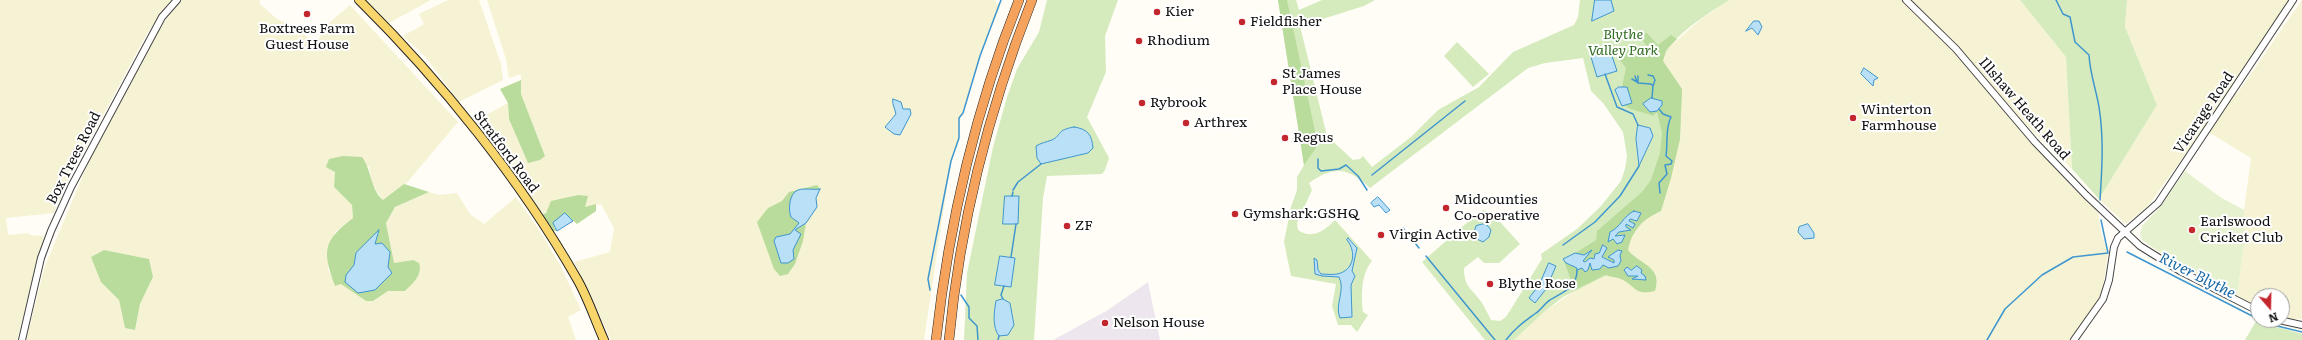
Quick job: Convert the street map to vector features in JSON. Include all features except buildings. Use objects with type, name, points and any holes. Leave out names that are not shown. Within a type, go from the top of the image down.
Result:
[{"type":"highway","points":[[936,340],[942,283],[958,197],[980,111],[1001,44],[1019,0]]},
{"type":"highway","points":[[949,340],[959,260],[975,177],[992,110],[1009,59],[1032,0]]},
{"type":"main road","name":"Stratford Road","points":[[358,0],[408,49],[491,152],[547,230],[577,280],[604,340]]},
{"type":"street","name":"Box Trees Road","points":[[22,340],[41,258],[50,231],[70,187],[162,17],[177,0]]},
{"type":"street","name":"Illshaw Heath Road","points":[[1906,0],[1956,49],[2035,142],[2125,232],[2161,261],[2250,307]]},
{"type":"street","name":"Vicarage Road","points":[[2074,340],[2103,299],[2109,280],[2116,242],[2125,232],[2158,203],[2293,0]]},
{"type":"street","points":[[2290,322],[2302,325]]},
{"type":"shaded area","points":[[0,0],[172,0],[161,12],[145,37],[68,181],[54,213],[6,218],[8,235],[29,233],[30,235],[44,236],[17,340],[0,340]]},
{"type":"shaded area","points":[[182,0],[260,0],[260,4],[277,19],[294,26],[306,36],[317,41],[329,23],[350,5],[458,122],[405,185],[383,200],[372,184],[369,166],[335,172],[334,187],[352,205],[353,218],[335,232],[328,270],[332,277],[366,301],[373,301],[388,291],[405,291],[413,260],[394,263],[392,260],[386,223],[395,207],[429,192],[439,195],[457,193],[470,214],[484,224],[516,197],[541,233],[561,267],[581,310],[568,317],[576,340],[26,340],[45,266],[99,137],[151,43],[170,13]],"holes":[[[104,250],[149,259],[153,277],[140,304],[135,330],[125,328],[119,300],[91,258]]]},
{"type":"shaded area","points":[[366,0],[431,0],[389,23]]},
{"type":"shaded area","points":[[448,0],[479,0],[501,64],[503,80],[459,102],[425,56],[403,36],[424,24],[419,14]]},
{"type":"shaded area","points":[[487,0],[994,0],[1000,6],[980,56],[963,113],[959,118],[959,138],[951,161],[924,340],[611,340],[574,262],[610,252],[614,228],[601,204],[584,207],[578,195],[570,197],[541,215],[475,121],[508,103],[509,119],[545,156],[521,94],[521,74],[509,78],[506,59]]},
{"type":"shaded area","points":[[1729,0],[1901,0],[1957,54],[2072,187],[2098,210],[2101,233],[2108,253],[2102,293],[2084,323],[2070,340],[1514,340],[1544,312],[1626,256],[1630,240],[1642,221],[1661,211],[1671,178],[1680,139],[1682,89],[1663,61],[1666,50],[1700,20]]},
{"type":"shaded area","points":[[1912,0],[2020,0],[2066,57],[2072,169],[2028,127],[1960,48]]},
{"type":"shaded area","points":[[2127,0],[2289,0],[2229,90],[2237,94],[2302,0],[2302,319],[2290,319],[2290,288],[2250,288],[2250,302],[2237,296],[2244,246],[2244,210],[2251,158],[2210,133],[2203,130],[2147,207],[2126,224],[2099,199],[2157,105],[2125,27]]},
{"type":"shaded area","points":[[1148,282],[1160,340],[1053,340],[1108,310]]},
{"type":"green space","points":[[1047,0],[1118,0],[1105,36],[1106,72],[1087,117],[1109,158],[1102,174],[1047,176],[1043,198],[1034,340],[964,340],[967,273],[993,147],[1007,97],[1017,69],[1039,32]]},
{"type":"green space","name":"Blythe Valley Park","points":[[1278,0],[1296,0],[1299,10],[1322,0],[1375,0],[1364,6],[1300,26],[1327,136],[1353,160],[1360,159],[1363,156],[1372,167],[1411,137],[1438,110],[1479,87],[1513,52],[1574,25],[1578,17],[1580,0],[1729,0],[1700,19],[1681,35],[1673,43],[1663,61],[1682,89],[1680,139],[1671,178],[1661,211],[1642,221],[1630,240],[1627,256],[1605,276],[1563,297],[1544,312],[1514,340],[1485,340],[1422,262],[1478,213],[1483,210],[1491,212],[1520,244],[1499,263],[1484,263],[1478,257],[1464,268],[1464,275],[1467,284],[1482,303],[1491,320],[1500,321],[1506,317],[1542,259],[1541,254],[1577,229],[1601,206],[1621,181],[1627,156],[1623,132],[1603,103],[1591,91],[1583,58],[1545,63],[1528,68],[1370,188],[1355,176],[1341,171],[1326,173],[1309,183],[1312,190],[1297,223],[1298,230],[1303,233],[1314,234],[1323,230],[1335,220],[1372,261],[1368,266],[1364,278],[1362,292],[1363,312],[1368,315],[1357,332],[1351,325],[1338,325],[1332,306],[1336,284],[1291,276],[1284,242],[1291,207],[1297,190],[1297,177],[1304,165]]},
{"type":"green space","points":[[1278,0],[1287,0],[1318,145],[1304,165]]},
{"type":"green space","points":[[2020,0],[2127,0],[2125,27],[2157,105],[2099,199],[2072,169],[2066,57]]},
{"type":"green space","points":[[1635,31],[1647,33],[1658,45],[1671,35],[1677,39],[1666,50],[1663,61],[1682,89],[1680,139],[1671,178],[1661,211],[1639,226],[1632,237],[1628,250],[1653,271],[1656,276],[1657,283],[1655,291],[1643,292],[1636,290],[1621,279],[1605,275],[1575,290],[1563,259],[1571,256],[1596,240],[1597,231],[1642,192],[1651,180],[1660,153],[1662,133],[1657,112],[1653,116],[1631,109],[1623,102],[1622,85],[1626,68],[1612,50],[1612,47],[1640,51],[1648,47]]},
{"type":"green space","points":[[1457,42],[1489,74],[1473,87],[1444,56]]},
{"type":"green space","points":[[521,80],[521,94],[545,156],[540,160],[528,163],[509,119],[508,103],[500,89]]},
{"type":"green space","points":[[343,156],[362,157],[368,168],[373,185],[383,200],[404,184],[429,192],[395,207],[386,223],[394,263],[413,260],[419,263],[420,271],[418,275],[414,282],[405,291],[388,291],[373,301],[366,301],[341,284],[335,286],[328,263],[328,247],[336,233],[353,218],[352,205],[334,187],[335,172],[326,167],[329,159]]},
{"type":"green space","name":"Earlswood Cricket Club","points":[[2185,171],[2220,197],[2244,210],[2244,246],[2237,296],[2174,262],[2142,240],[2140,234],[2142,226],[2161,206]]},
{"type":"green space","points":[[817,185],[820,189],[816,198],[817,207],[806,223],[803,241],[795,264],[788,274],[780,276],[774,269],[757,222],[768,208],[782,201],[789,192]]},
{"type":"green space","points":[[578,195],[588,196],[585,207],[596,204],[596,211],[577,224],[565,213],[554,227],[557,231],[551,231],[541,215],[546,213],[551,201]]},
{"type":"green space","points":[[104,250],[149,259],[153,277],[140,304],[135,330],[125,328],[119,300],[101,282],[91,257]]},
{"type":"green space","points":[[2252,328],[2281,328],[2302,334],[2302,340],[2245,340]]},
{"type":"water","points":[[1595,0],[1611,0],[1614,11],[1592,21]]},
{"type":"water","points":[[1754,21],[1759,21],[1762,27],[1758,35],[1752,28],[1746,31]]},
{"type":"water","points":[[1610,50],[1617,71],[1597,77],[1591,57]]},
{"type":"water","points":[[1864,68],[1878,78],[1874,80],[1873,86],[1861,74]]},
{"type":"water","points":[[1619,87],[1627,87],[1632,103],[1622,106],[1615,90]]},
{"type":"water","points":[[1651,98],[1662,101],[1662,105],[1657,111],[1650,112],[1643,104]]},
{"type":"water","points":[[893,99],[901,102],[903,109],[910,109],[911,114],[900,135],[894,134],[885,127],[896,114]]},
{"type":"water","points":[[1638,125],[1650,128],[1653,136],[1639,166],[1636,139]]},
{"type":"water","points":[[1074,127],[1083,129],[1088,133],[1092,140],[1093,148],[1088,153],[1041,164],[1037,158],[1036,146],[1052,140],[1068,128]]},
{"type":"water","points":[[800,189],[820,189],[816,198],[817,207],[806,223],[795,230],[801,234],[793,250],[794,259],[788,263],[781,263],[774,241],[776,237],[790,234],[799,223],[791,217],[790,214],[790,202],[793,194]]},
{"type":"water","points":[[1005,196],[1019,196],[1018,224],[1003,224]]},
{"type":"water","points":[[1378,197],[1390,210],[1386,213],[1379,205],[1374,207],[1371,203]]},
{"type":"water","points":[[1634,211],[1641,213],[1637,221],[1630,219],[1629,221],[1635,224],[1633,228],[1626,224],[1626,227],[1631,230],[1619,232],[1615,236],[1625,235],[1622,242],[1617,244],[1613,239],[1608,242],[1610,232]]},
{"type":"water","points":[[565,213],[573,221],[557,231],[553,223]]},
{"type":"water","points":[[1483,224],[1487,225],[1491,230],[1489,237],[1483,242],[1477,239],[1474,232],[1476,226]]},
{"type":"water","points":[[1808,224],[1814,233],[1814,238],[1804,239],[1798,232],[1799,227]]},
{"type":"water","points":[[379,230],[375,244],[382,243],[390,252],[388,267],[392,273],[375,290],[358,293],[345,282],[346,275],[354,265],[356,253]]},
{"type":"water","points":[[1348,238],[1357,248],[1352,271],[1355,276],[1351,285],[1352,317],[1340,318],[1338,308],[1341,282],[1339,277],[1315,274],[1314,258],[1317,260],[1318,270],[1321,274],[1335,274],[1343,272],[1350,265],[1353,255],[1347,240]]},
{"type":"water","points":[[1603,245],[1607,248],[1602,257],[1614,263],[1614,260],[1608,257],[1618,250],[1622,251],[1620,255],[1621,261],[1618,266],[1609,268],[1603,265],[1600,269],[1592,270],[1590,263],[1588,270],[1585,272],[1582,268],[1577,270],[1577,268],[1566,263],[1563,259],[1575,253],[1584,255],[1592,250],[1583,261],[1585,262],[1590,258],[1594,259],[1595,254],[1599,253]]},
{"type":"water","points":[[1000,256],[1015,258],[1011,287],[995,285]]},
{"type":"water","points":[[1549,263],[1556,266],[1546,289],[1535,303],[1529,298],[1539,285]]},
{"type":"water","points":[[1637,266],[1642,270],[1641,273],[1645,276],[1646,280],[1632,279],[1638,276],[1628,276],[1624,270],[1627,267],[1631,270]]},
{"type":"water","points":[[1003,299],[1010,303],[1014,325],[1008,335],[999,336],[995,328],[994,319],[996,301]]},
{"type":"waterway","points":[[930,290],[928,279],[951,161],[959,138],[959,118],[963,113],[980,56],[1001,0]]},
{"type":"waterway","points":[[2056,0],[2063,14],[2070,17],[2075,42],[2089,55],[2102,130],[2100,200]]},
{"type":"waterway","points":[[1605,74],[1617,107],[1633,114],[1638,125]]},
{"type":"waterway","points":[[1648,75],[1653,76],[1655,80],[1653,86]]},
{"type":"waterway","points":[[1635,76],[1637,82]]},
{"type":"waterway","points":[[1638,76],[1638,83],[1651,84],[1653,86],[1652,98]]},
{"type":"waterway","points":[[1632,79],[1637,82]]},
{"type":"waterway","points":[[1372,175],[1465,101]]},
{"type":"waterway","points":[[1659,109],[1663,114],[1671,117],[1667,131],[1666,156],[1672,161],[1671,164],[1665,165],[1667,174],[1659,183],[1660,193]]},
{"type":"waterway","points":[[1318,159],[1318,168],[1321,171],[1339,169],[1346,165],[1358,176],[1367,190]]},
{"type":"waterway","points":[[1013,190],[1018,182],[1041,164]]},
{"type":"waterway","points":[[1563,245],[1595,222],[1620,196],[1639,166]]},
{"type":"waterway","points":[[1012,196],[1013,192]]},
{"type":"waterway","name":"River Blythe","points":[[1987,340],[2005,309],[2042,275],[2073,257],[2108,253],[2101,220]]},
{"type":"waterway","points":[[1011,257],[1016,224]]},
{"type":"waterway","points":[[1403,228],[1419,248]]},
{"type":"waterway","name":"River Blythe","points":[[2127,252],[2250,315]]},
{"type":"waterway","points":[[1426,256],[1495,340]]},
{"type":"waterway","points":[[1506,340],[1516,329],[1538,312],[1548,301],[1572,286],[1577,270]]},
{"type":"waterway","points":[[1003,299],[1001,295],[1004,286]]},
{"type":"waterway","points":[[961,295],[969,307],[969,318],[977,326],[978,340]]},
{"type":"waterway","name":"River Blythe","points":[[2286,328],[2302,332]]},
{"type":"waterway","points":[[998,340],[999,336]]},
{"type":"place","name":"Kier","points":[[1157,12]]},
{"type":"place","name":"Boxtrees Farm Guest House","points":[[307,14]]},
{"type":"place","name":"Fieldfisher","points":[[1242,22]]},
{"type":"place","name":"Rhodium","points":[[1139,41]]},
{"type":"place","name":"St James Place House","points":[[1274,82]]},
{"type":"place","name":"Rybrook","points":[[1142,103]]},
{"type":"place","name":"Winterton Farmhouse","points":[[1853,118]]},
{"type":"place","name":"Arthrex","points":[[1186,123]]},
{"type":"place","name":"Regus","points":[[1285,138]]},
{"type":"place","name":"Midcounties Co-operative","points":[[1446,208]]},
{"type":"place","name":"Gymshark:GSHQ","points":[[1235,214]]},
{"type":"place","name":"ZF","points":[[1067,226]]},
{"type":"place","name":"Earlswood Cricket Club","points":[[2192,230]]},
{"type":"place","name":"Virgin Active","points":[[1381,235]]},
{"type":"place","name":"Blythe Rose","points":[[1490,284]]},
{"type":"place","name":"Nelson House","points":[[1105,323]]}]
